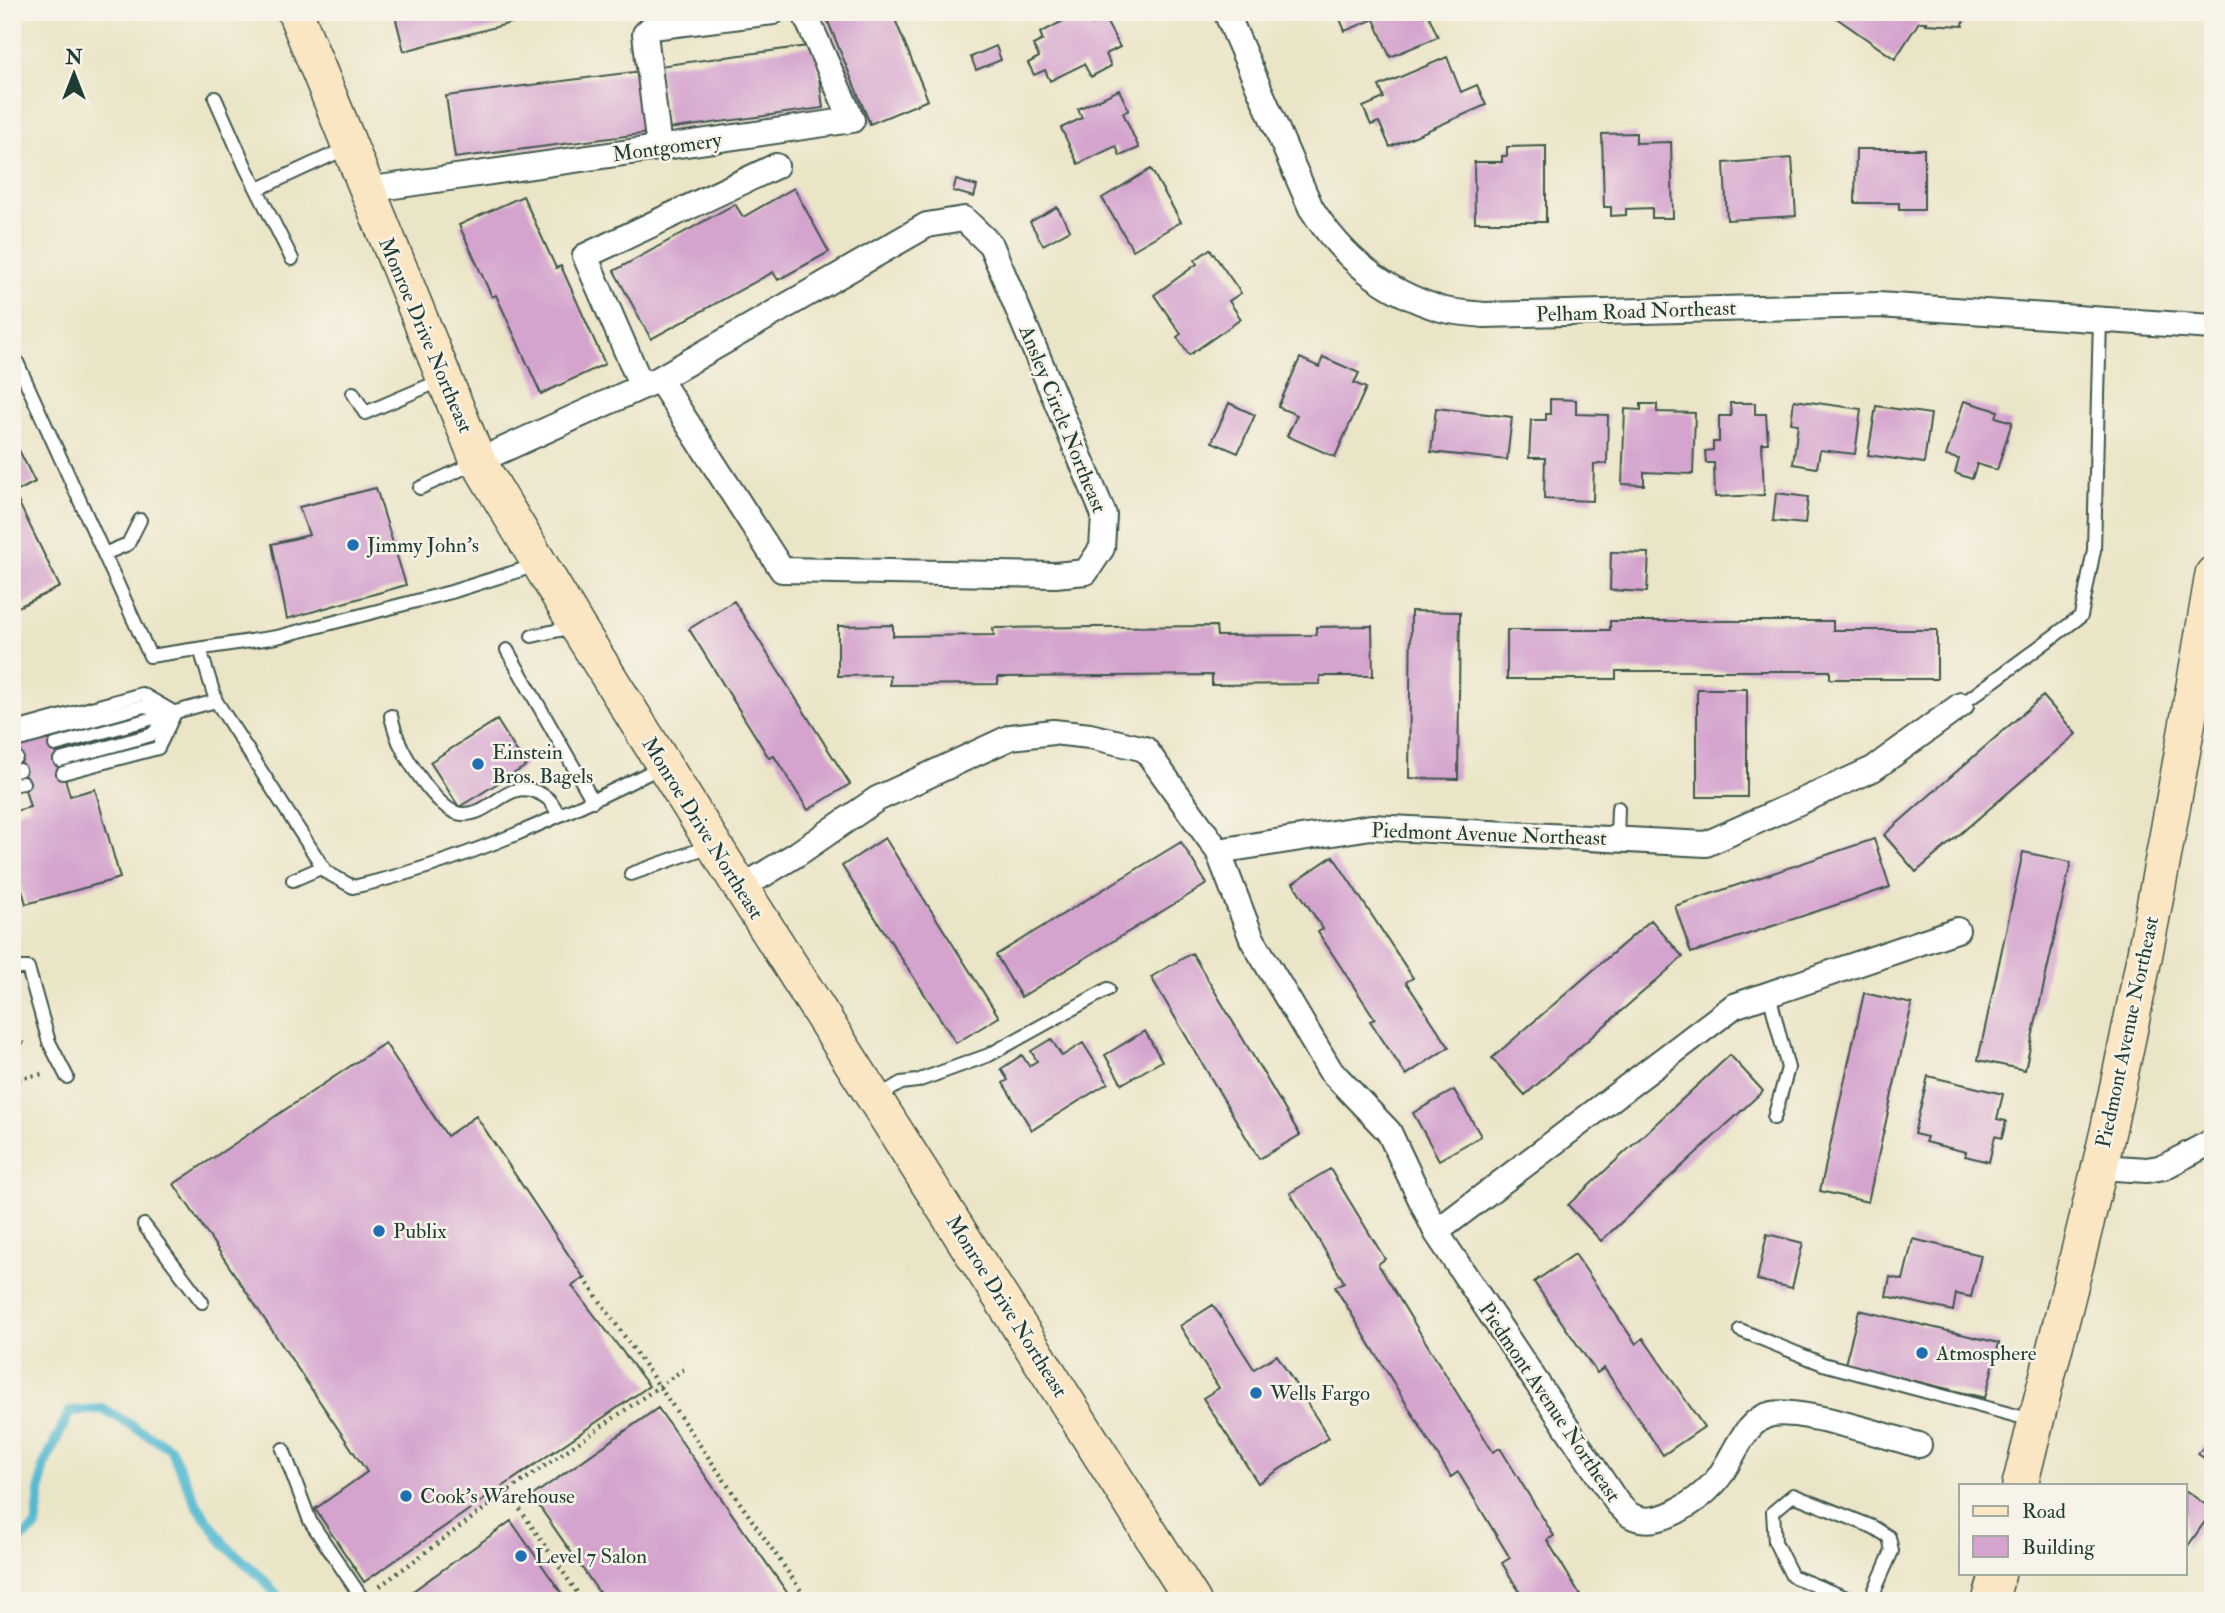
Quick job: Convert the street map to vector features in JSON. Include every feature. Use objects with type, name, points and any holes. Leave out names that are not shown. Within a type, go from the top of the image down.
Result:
[{"type":"main road","name":"Monroe Drive Northeast","points":[[295,12],[478,461],[664,766],[1193,1601]]},
{"type":"main road","name":"Piedmont Avenue Northeast","points":[[2020,1484],[2099,1167],[2130,1025],[2176,794],[2213,574]]},
{"type":"main road","points":[[1990,1601],[1998,1574]]},
{"type":"street","points":[[659,148],[645,34],[652,27],[773,12]]},
{"type":"street","name":"Montgomery","points":[[366,191],[852,120],[804,12]]},
{"type":"street","name":"Pelham Road Northeast","points":[[1226,12],[1311,208],[1329,235],[1351,259],[1402,294],[1443,309],[1484,315],[1878,305],[2213,327]]},
{"type":"street","name":"Ansley Circle Northeast","points":[[478,461],[651,383],[927,225],[964,219],[991,245],[1104,515],[1102,548],[1086,572],[1055,575],[782,570],[651,383],[585,256],[776,166]]},
{"type":"street","name":"Piedmont Avenue Northeast","points":[[1218,851],[1371,827],[1706,844],[1873,769],[1961,705]]},
{"type":"street","points":[[741,888],[877,799],[1011,737],[1053,732],[1090,736],[1145,749],[1218,851],[1252,939],[1330,1070],[1389,1132],[1436,1232],[1734,1006],[1957,930]]},
{"type":"street","points":[[2099,1167],[2147,1170],[2164,1167],[2213,1141]]},
{"type":"street","name":"Piedmont Avenue Northeast","points":[[1436,1232],[1618,1504],[1631,1516],[1647,1519],[1666,1517],[1686,1506],[1715,1481],[1756,1421],[1770,1414],[1798,1413],[1919,1445]]},
{"type":"lane","points":[[215,99],[292,259]]},
{"type":"lane","points":[[258,190],[349,147]]},
{"type":"lane","points":[[1961,705],[2081,616],[2094,550],[2101,319]]},
{"type":"lane","points":[[12,351],[150,656],[277,637],[451,592],[540,564]]},
{"type":"lane","points":[[353,393],[365,413],[446,379]]},
{"type":"lane","points":[[420,488],[478,461]]},
{"type":"lane","points":[[104,554],[128,544],[140,520]]},
{"type":"lane","points":[[531,636],[577,626]]},
{"type":"lane","points":[[200,649],[216,701],[326,873],[353,887],[396,878],[503,838],[593,801],[664,766]]},
{"type":"lane","points":[[508,650],[593,801]]},
{"type":"lane","points":[[12,730],[142,694],[175,713]]},
{"type":"lane","points":[[55,745],[216,701]]},
{"type":"lane","points":[[12,742],[144,706],[175,713]]},
{"type":"lane","points":[[61,767],[151,735],[175,713]]},
{"type":"lane","points":[[391,716],[399,743],[425,785],[447,809],[461,815],[476,813],[513,789],[528,788],[550,798],[558,814]]},
{"type":"lane","points":[[1617,839],[1618,808]]},
{"type":"lane","points":[[631,874],[714,845]]},
{"type":"lane","points":[[293,880],[323,867]]},
{"type":"lane","points":[[12,968],[28,968],[49,1042],[64,1073]]},
{"type":"lane","points":[[875,1099],[901,1083],[916,1081],[989,1055],[1108,989]]},
{"type":"lane","points":[[1769,995],[1788,1068],[1774,1118]]},
{"type":"lane","points":[[144,1225],[202,1302]]},
{"type":"lane","points":[[1740,1331],[1823,1364],[2036,1421]]},
{"type":"lane","points":[[283,1449],[310,1521],[363,1600]]},
{"type":"lane","points":[[1854,1601],[1792,1576],[1775,1542],[1773,1512],[1793,1495],[1873,1527],[1889,1537],[1892,1551],[1870,1601]]},
{"type":"path","points":[[12,1080],[64,1073]]},
{"type":"path","points":[[584,1278],[808,1601]]},
{"type":"path","points":[[363,1600],[508,1492],[687,1367]]},
{"type":"path","points":[[508,1492],[583,1601]]},
{"type":"path","points":[[12,1590],[17,1601]]},
{"type":"building","points":[[394,12],[550,12],[550,13],[404,51]]},
{"type":"building","points":[[824,12],[892,12],[928,100],[870,124]]},
{"type":"building","points":[[1080,12],[1086,12],[1092,25],[1105,19],[1120,47],[1106,54],[1111,66],[1091,77],[1084,64],[1050,81],[1045,70],[1034,75],[1028,63],[1039,57],[1033,45],[1043,40],[1040,33]]},
{"type":"building","points":[[1337,12],[1423,12],[1424,16],[1428,14],[1438,37],[1390,57],[1374,19],[1345,31]]},
{"type":"building","points":[[1828,12],[1964,12],[1963,26],[1919,22],[1895,59]]},
{"type":"building","points":[[815,45],[823,108],[668,129],[659,66]]},
{"type":"building","points":[[996,46],[1001,60],[976,70],[971,57]]},
{"type":"building","points":[[1447,57],[1461,92],[1477,85],[1486,105],[1390,147],[1379,122],[1371,125],[1363,107],[1384,98],[1379,86]]},
{"type":"building","points":[[641,71],[649,133],[455,158],[446,96]]},
{"type":"building","points":[[1119,90],[1129,110],[1123,113],[1139,148],[1120,156],[1116,146],[1078,164],[1061,128],[1082,118],[1078,109]]},
{"type":"building","points":[[1636,133],[1636,143],[1671,142],[1673,218],[1652,218],[1652,208],[1626,209],[1626,215],[1611,216],[1611,207],[1604,207],[1602,134]]},
{"type":"building","points":[[1546,146],[1546,222],[1475,222],[1474,162],[1502,162],[1502,156],[1507,156],[1507,147]]},
{"type":"building","points":[[1856,149],[1924,149],[1924,210],[1899,210],[1899,203],[1855,203]]},
{"type":"building","points":[[1792,158],[1796,216],[1727,220],[1724,163]]},
{"type":"building","points":[[1151,169],[1181,222],[1133,250],[1102,198]]},
{"type":"building","points":[[956,180],[977,186],[974,197],[953,191]]},
{"type":"building","points":[[794,188],[829,252],[778,280],[773,272],[651,339],[614,271],[735,204],[743,217]]},
{"type":"building","points":[[523,196],[556,268],[561,266],[605,364],[541,394],[496,295],[492,297],[459,225]]},
{"type":"building","points":[[1057,207],[1070,230],[1043,245],[1030,222]]},
{"type":"building","points":[[1210,249],[1241,293],[1229,301],[1241,319],[1189,355],[1177,337],[1181,334],[1154,295],[1197,264],[1195,260]]},
{"type":"building","points":[[1323,357],[1359,373],[1354,383],[1366,388],[1335,457],[1287,436],[1297,415],[1278,407],[1300,358],[1319,367]]},
{"type":"building","points":[[1550,399],[1576,400],[1576,414],[1608,415],[1607,464],[1594,464],[1593,501],[1544,499],[1545,458],[1529,458],[1531,420],[1546,420],[1546,414],[1550,414]]},
{"type":"building","points":[[1794,400],[1861,409],[1855,454],[1820,450],[1817,468],[1793,464],[1798,424],[1791,423]]},
{"type":"building","points":[[1964,401],[1998,411],[1996,417],[2012,422],[1997,470],[1977,464],[1972,479],[1955,473],[1959,459],[1946,456]]},
{"type":"building","points":[[1229,403],[1255,415],[1238,453],[1212,442]]},
{"type":"building","points":[[1730,403],[1755,403],[1755,414],[1766,414],[1768,443],[1762,443],[1764,495],[1715,497],[1714,463],[1706,463],[1705,451],[1713,450],[1713,442],[1719,442],[1719,416],[1731,416]]},
{"type":"building","points":[[1641,404],[1657,404],[1657,412],[1695,413],[1693,474],[1644,472],[1644,485],[1622,484],[1625,409],[1641,410]]},
{"type":"building","points":[[1876,406],[1931,414],[1924,463],[1868,455]]},
{"type":"building","points":[[1436,408],[1512,417],[1507,460],[1431,452]]},
{"type":"building","points":[[12,436],[35,482],[14,493],[60,587],[12,610]]},
{"type":"building","points":[[376,488],[406,585],[287,619],[272,544],[309,535],[299,507]]},
{"type":"building","points":[[1776,493],[1808,497],[1805,524],[1773,521]]},
{"type":"building","points":[[1611,552],[1649,553],[1647,592],[1610,590]]},
{"type":"building","points":[[734,601],[850,784],[808,810],[774,756],[769,758],[689,629]]},
{"type":"building","points":[[1411,611],[1460,612],[1458,779],[1409,778]]},
{"type":"building","points":[[1610,621],[1833,621],[1833,630],[1937,630],[1937,679],[1830,679],[1830,671],[1616,671],[1616,679],[1507,679],[1507,630],[1610,630]]},
{"type":"building","points":[[893,625],[893,636],[994,635],[993,628],[1216,626],[1217,636],[1316,635],[1316,627],[1372,626],[1373,676],[1320,676],[1320,684],[1212,685],[1212,675],[998,677],[998,684],[890,685],[890,675],[838,676],[838,626]]},
{"type":"building","points":[[1697,689],[1747,689],[1747,797],[1697,797]]},
{"type":"building","points":[[2043,696],[2076,734],[1916,872],[1884,835]]},
{"type":"building","name":"Einstein Bros. Bagels","points":[[497,720],[526,766],[459,807],[430,762]]},
{"type":"building","points":[[52,733],[70,796],[95,789],[120,878],[26,904],[12,854],[12,812],[30,807],[12,744]]},
{"type":"building","points":[[885,838],[999,1017],[956,1043],[842,866]]},
{"type":"building","points":[[1874,839],[1890,887],[1691,953],[1675,906]]},
{"type":"building","points":[[1181,842],[1207,884],[1021,997],[996,955]]},
{"type":"building","points":[[2023,852],[2071,862],[2025,1070],[1978,1060]]},
{"type":"building","points":[[1333,856],[1413,978],[1406,982],[1449,1047],[1406,1075],[1370,1021],[1375,1019],[1318,932],[1323,929],[1293,883]]},
{"type":"building","points":[[1651,920],[1683,957],[1525,1095],[1492,1058]]},
{"type":"building","points":[[1192,953],[1300,1135],[1259,1159],[1151,977]]},
{"type":"building","points":[[1864,993],[1912,1004],[1868,1202],[1820,1191]]},
{"type":"building","points":[[1145,1031],[1162,1061],[1122,1084],[1105,1055]]},
{"type":"building","points":[[1051,1039],[1062,1056],[1083,1043],[1108,1083],[1032,1130],[1003,1083],[1008,1080],[1001,1069],[1022,1055],[1029,1066],[1037,1061],[1031,1051]]},
{"type":"building","name":"Publix","points":[[385,1043],[447,1136],[476,1116],[584,1278],[572,1286],[649,1386],[364,1582],[315,1509],[367,1472],[174,1184]]},
{"type":"building","points":[[1730,1055],[1763,1091],[1601,1241],[1568,1205]]},
{"type":"building","points":[[1928,1076],[2003,1094],[1997,1119],[2006,1121],[2002,1138],[1995,1136],[1989,1162],[1965,1156],[1966,1152],[1925,1142],[1927,1137],[1914,1134]]},
{"type":"building","points":[[1454,1090],[1481,1136],[1439,1160],[1413,1113]]},
{"type":"building","points":[[1330,1169],[1385,1259],[1378,1264],[1493,1452],[1500,1448],[1554,1536],[1547,1540],[1584,1601],[1525,1601],[1502,1563],[1510,1558],[1458,1472],[1451,1477],[1335,1287],[1344,1282],[1290,1193]]},
{"type":"building","points":[[1767,1234],[1803,1243],[1792,1288],[1757,1280]]},
{"type":"building","points":[[1913,1239],[1981,1255],[1971,1297],[1956,1294],[1953,1311],[1886,1296],[1890,1277],[1903,1280]]},
{"type":"building","points":[[1575,1254],[1636,1344],[1643,1338],[1704,1427],[1663,1455],[1604,1368],[1597,1373],[1534,1282]]},
{"type":"building","name":"Wells Fargo","points":[[1213,1305],[1254,1369],[1277,1355],[1329,1438],[1258,1483],[1203,1398],[1219,1388],[1180,1326]]},
{"type":"building","name":"Atmosphere","points":[[1859,1310],[1999,1343],[1985,1398],[1845,1364]]},
{"type":"building","points":[[658,1408],[793,1601],[605,1601],[532,1496]]},
{"type":"building","points":[[2213,1434],[2213,1464],[2198,1454]]},
{"type":"building","points":[[2186,1491],[2213,1510],[2186,1549]]},
{"type":"building","points":[[511,1521],[567,1601],[399,1601]]},
{"type":"waterway","points":[[12,1546],[36,1527],[43,1467],[70,1411],[104,1409],[170,1448],[197,1505],[225,1545],[260,1576],[282,1601]]},
{"type":"place","name":"Jimmy John's","points":[[353,545]]},
{"type":"place","name":"Einstein Bros. Bagels","points":[[478,764]]},
{"type":"place","name":"Publix","points":[[379,1231]]},
{"type":"place","name":"Atmosphere","points":[[1922,1353]]},
{"type":"place","name":"Wells Fargo","points":[[1256,1393]]},
{"type":"place","name":"Cook's Warehouse","points":[[406,1496]]},
{"type":"place","name":"Level 7 Salon","points":[[521,1556]]}]
